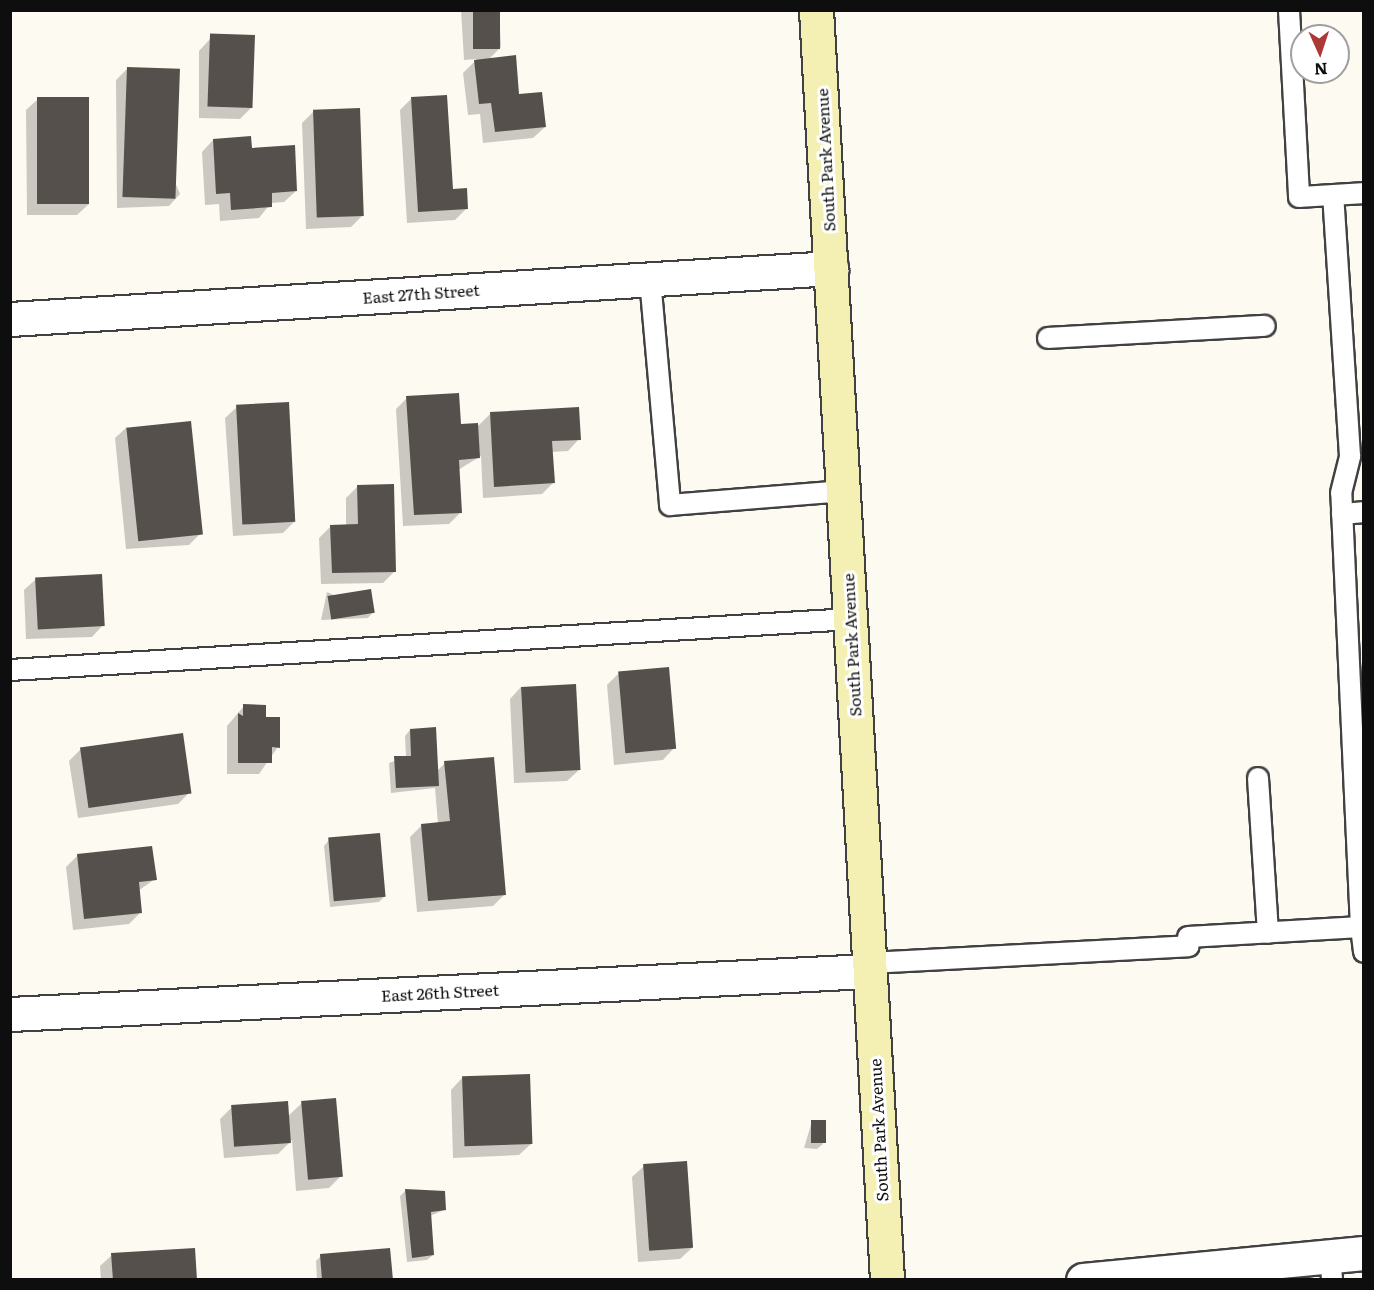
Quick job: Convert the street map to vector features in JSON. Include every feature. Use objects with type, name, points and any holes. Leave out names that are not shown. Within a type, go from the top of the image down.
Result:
[{"type":"main road","name":"South Park Avenue","points":[[816,10],[886,1280]]},
{"type":"street","name":"East 27th Street","points":[[10,319],[831,268]]},
{"type":"street","name":"East 26th Street","points":[[10,1014],[869,967]]},
{"type":"street","points":[[1083,1280],[1331,1268],[1364,1253]]},
{"type":"lane","points":[[1289,10],[1299,197],[1364,193]]},
{"type":"lane","points":[[1333,196],[1350,456],[1342,514],[1364,952]]},
{"type":"lane","points":[[650,279],[670,505],[843,490]]},
{"type":"lane","points":[[1048,338],[1265,326]]},
{"type":"lane","points":[[1342,514],[1364,512]]},
{"type":"lane","points":[[10,670],[850,619]]},
{"type":"lane","points":[[1258,778],[1268,933]]},
{"type":"lane","points":[[869,967],[1361,927]]},
{"type":"building","points":[[473,10],[500,10],[500,49],[473,49]]},
{"type":"building","points":[[210,33],[255,35],[252,108],[207,106]]},
{"type":"building","points":[[516,55],[519,94],[542,92],[546,127],[495,132],[491,103],[479,104],[474,60]]},
{"type":"building","points":[[127,67],[180,69],[175,199],[122,197]]},
{"type":"building","points":[[447,95],[453,189],[467,188],[468,209],[418,212],[411,97]]},
{"type":"building","points":[[37,97],[89,97],[89,204],[37,204]]},
{"type":"building","points":[[360,108],[364,216],[317,218],[313,110]]},
{"type":"building","points":[[251,136],[252,148],[295,145],[297,191],[272,193],[272,207],[231,210],[230,193],[216,194],[213,139]]},
{"type":"building","points":[[459,393],[461,424],[478,423],[480,458],[459,460],[462,513],[414,515],[406,396]]},
{"type":"building","points":[[289,402],[295,522],[242,525],[236,405]]},
{"type":"building","points":[[579,407],[581,440],[552,441],[555,483],[494,487],[490,412]]},
{"type":"building","points":[[191,421],[203,534],[138,541],[126,428]]},
{"type":"building","points":[[394,484],[396,572],[332,573],[330,525],[358,524],[357,485]]},
{"type":"building","points":[[102,574],[105,626],[38,629],[35,578]]},
{"type":"building","points":[[371,589],[375,613],[331,620],[328,596]]},
{"type":"building","points":[[669,667],[676,749],[625,753],[618,671]]},
{"type":"building","points":[[576,684],[581,770],[526,773],[521,687]]},
{"type":"building","points":[[243,704],[266,705],[266,717],[280,717],[280,748],[272,747],[272,763],[238,763],[238,713],[243,716]]},
{"type":"building","points":[[436,727],[439,786],[396,788],[394,756],[411,756],[410,729]]},
{"type":"building","points":[[183,733],[191,793],[89,808],[80,747]]},
{"type":"building","points":[[494,757],[506,895],[428,901],[421,824],[450,821],[444,761]]},
{"type":"building","points":[[380,833],[386,897],[334,901],[328,838]]},
{"type":"building","points":[[152,846],[157,880],[139,882],[142,913],[84,919],[77,854]]},
{"type":"building","points":[[530,1074],[532,1144],[464,1146],[462,1076]]},
{"type":"building","points":[[336,1098],[343,1177],[308,1180],[301,1101]]},
{"type":"building","points":[[288,1101],[291,1143],[234,1147],[231,1105]]},
{"type":"building","points":[[811,1120],[826,1120],[826,1143],[811,1143]]},
{"type":"building","points":[[687,1161],[693,1248],[649,1251],[643,1164]]},
{"type":"building","points":[[405,1189],[445,1191],[446,1210],[431,1212],[434,1255],[412,1258]]},
{"type":"building","points":[[195,1248],[197,1280],[113,1280],[111,1253]]},
{"type":"building","points":[[390,1248],[393,1280],[322,1280],[320,1254]]}]
